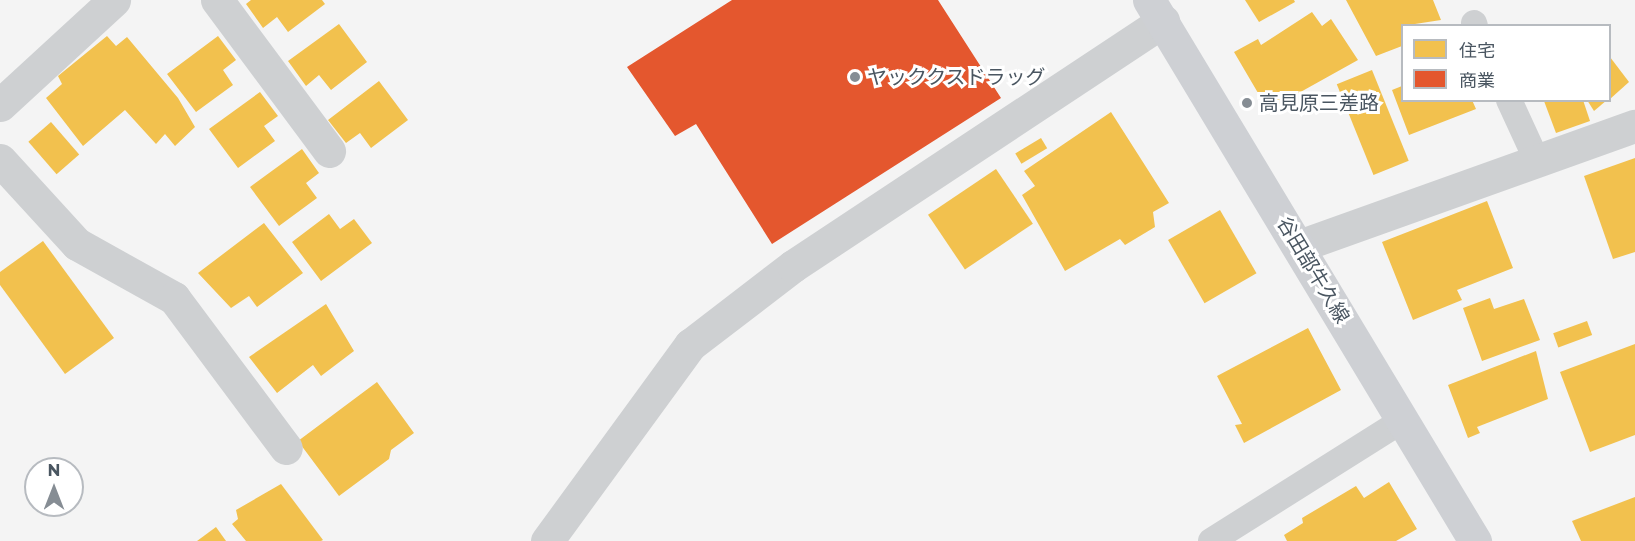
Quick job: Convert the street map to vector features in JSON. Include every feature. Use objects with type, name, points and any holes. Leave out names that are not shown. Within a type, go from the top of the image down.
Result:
[{"type":"main road","name":"谷田部牛久線","points":[[1156,10],[1475,541]]},
{"type":"street","points":[[0,105],[114,0]]},
{"type":"street","points":[[218,0],[329,151]]},
{"type":"street","points":[[548,541],[690,345],[793,266],[1156,10]]},
{"type":"street","points":[[1299,246],[1635,126]]},
{"type":"street","points":[[0,160],[77,244],[174,298],[286,448]]},
{"type":"lane","points":[[1510,102],[1537,161]]},
{"type":"lane","points":[[1211,541],[1403,420]]},
{"type":"building: 住宅","points":[[251,0],[322,0],[325,4],[288,32],[277,17],[263,28],[246,4]]},
{"type":"building: 住宅","points":[[1245,0],[1294,0],[1295,2],[1259,22]]},
{"type":"building: 住宅","points":[[1346,0],[1433,0],[1441,20],[1401,24],[1401,46],[1376,56]]},
{"type":"building: 住宅","points":[[1312,12],[1322,26],[1331,19],[1358,60],[1268,110],[1234,52],[1258,39],[1261,45]]},
{"type":"building: 住宅","points":[[339,24],[367,62],[331,90],[319,75],[306,86],[288,61]]},
{"type":"building: 住宅","points":[[107,36],[116,46],[127,37],[178,98],[195,127],[175,146],[165,134],[156,144],[125,110],[83,146],[46,98],[62,84],[58,76]]},
{"type":"building: 住宅","points":[[218,36],[236,60],[223,70],[233,85],[196,112],[167,74]]},
{"type":"building: 住宅","points":[[1611,58],[1629,82],[1611,98]]},
{"type":"building: 住宅","points":[[1372,70],[1409,161],[1373,175],[1337,84]]},
{"type":"building: 住宅","points":[[379,81],[408,120],[371,148],[360,133],[346,143],[328,120]]},
{"type":"building: 住宅","points":[[1401,86],[1401,102],[1473,102],[1476,109],[1409,135],[1392,90]]},
{"type":"building: 住宅","points":[[260,92],[278,116],[264,126],[275,141],[238,168],[209,129]]},
{"type":"building: 住宅","points":[[1544,102],[1584,102],[1590,121],[1556,133]]},
{"type":"building: 住宅","points":[[1588,102],[1605,102],[1594,111]]},
{"type":"building: 住宅","points":[[1111,112],[1169,203],[1153,212],[1155,227],[1125,245],[1120,239],[1065,271],[1022,195],[1035,186],[1024,171]]},
{"type":"building: 住宅","points":[[51,122],[79,154],[57,174],[28,142]]},
{"type":"building: 住宅","points":[[1041,138],[1047,148],[1021,164],[1015,153]]},
{"type":"building: 住宅","points":[[302,149],[319,173],[306,183],[317,198],[279,226],[250,187]]},
{"type":"building: 住宅","points":[[1635,158],[1635,252],[1613,259],[1584,176]]},
{"type":"building: 住宅","points":[[996,169],[1033,224],[965,270],[928,215]]},
{"type":"building: 住宅","points":[[1487,201],[1513,268],[1457,290],[1462,300],[1413,320],[1382,242]]},
{"type":"building: 住宅","points":[[1220,210],[1256,273],[1205,303],[1168,240]]},
{"type":"building: 住宅","points":[[329,214],[340,229],[354,219],[372,243],[321,281],[292,242]]},
{"type":"building: 住宅","points":[[264,223],[303,273],[257,307],[249,296],[231,308],[198,273]]},
{"type":"building: 住宅","points":[[43,241],[114,338],[65,374],[0,285],[0,272]]},
{"type":"building: 住宅","points":[[1490,298],[1494,309],[1524,299],[1540,340],[1482,361],[1463,308]]},
{"type":"building: 住宅","points":[[326,304],[354,351],[321,376],[313,365],[277,393],[249,357]]},
{"type":"building: 住宅","points":[[1587,321],[1592,335],[1558,347],[1553,333]]},
{"type":"building: 住宅","points":[[1308,328],[1341,390],[1244,443],[1235,425],[1242,424],[1217,376]]},
{"type":"building: 住宅","points":[[1635,344],[1635,435],[1590,452],[1560,372]]},
{"type":"building: 住宅","points":[[1536,351],[1548,399],[1477,427],[1480,433],[1468,438],[1448,385]]},
{"type":"building: 住宅","points":[[377,382],[414,433],[391,450],[389,459],[339,496],[298,441]]},
{"type":"building: 住宅","points":[[1389,482],[1417,529],[1396,541],[1287,541],[1284,535],[1303,523],[1302,518],[1356,486],[1364,498]]},
{"type":"building: 住宅","points":[[281,484],[323,540],[246,541],[232,524],[238,519],[236,510]]},
{"type":"building: 住宅","points":[[1635,497],[1635,541],[1581,541],[1572,521]]},
{"type":"building: 住宅","points":[[216,527],[226,541],[197,541]]},
{"type":"building: 商業","points":[[732,0],[938,0],[1001,98],[772,244],[696,124],[675,136],[627,67]]},
{"type":"place","name":"ヤッククスドラッグ","points":[[855,77]]},
{"type":"place","name":"高見原三差路","points":[[1247,103]]}]
